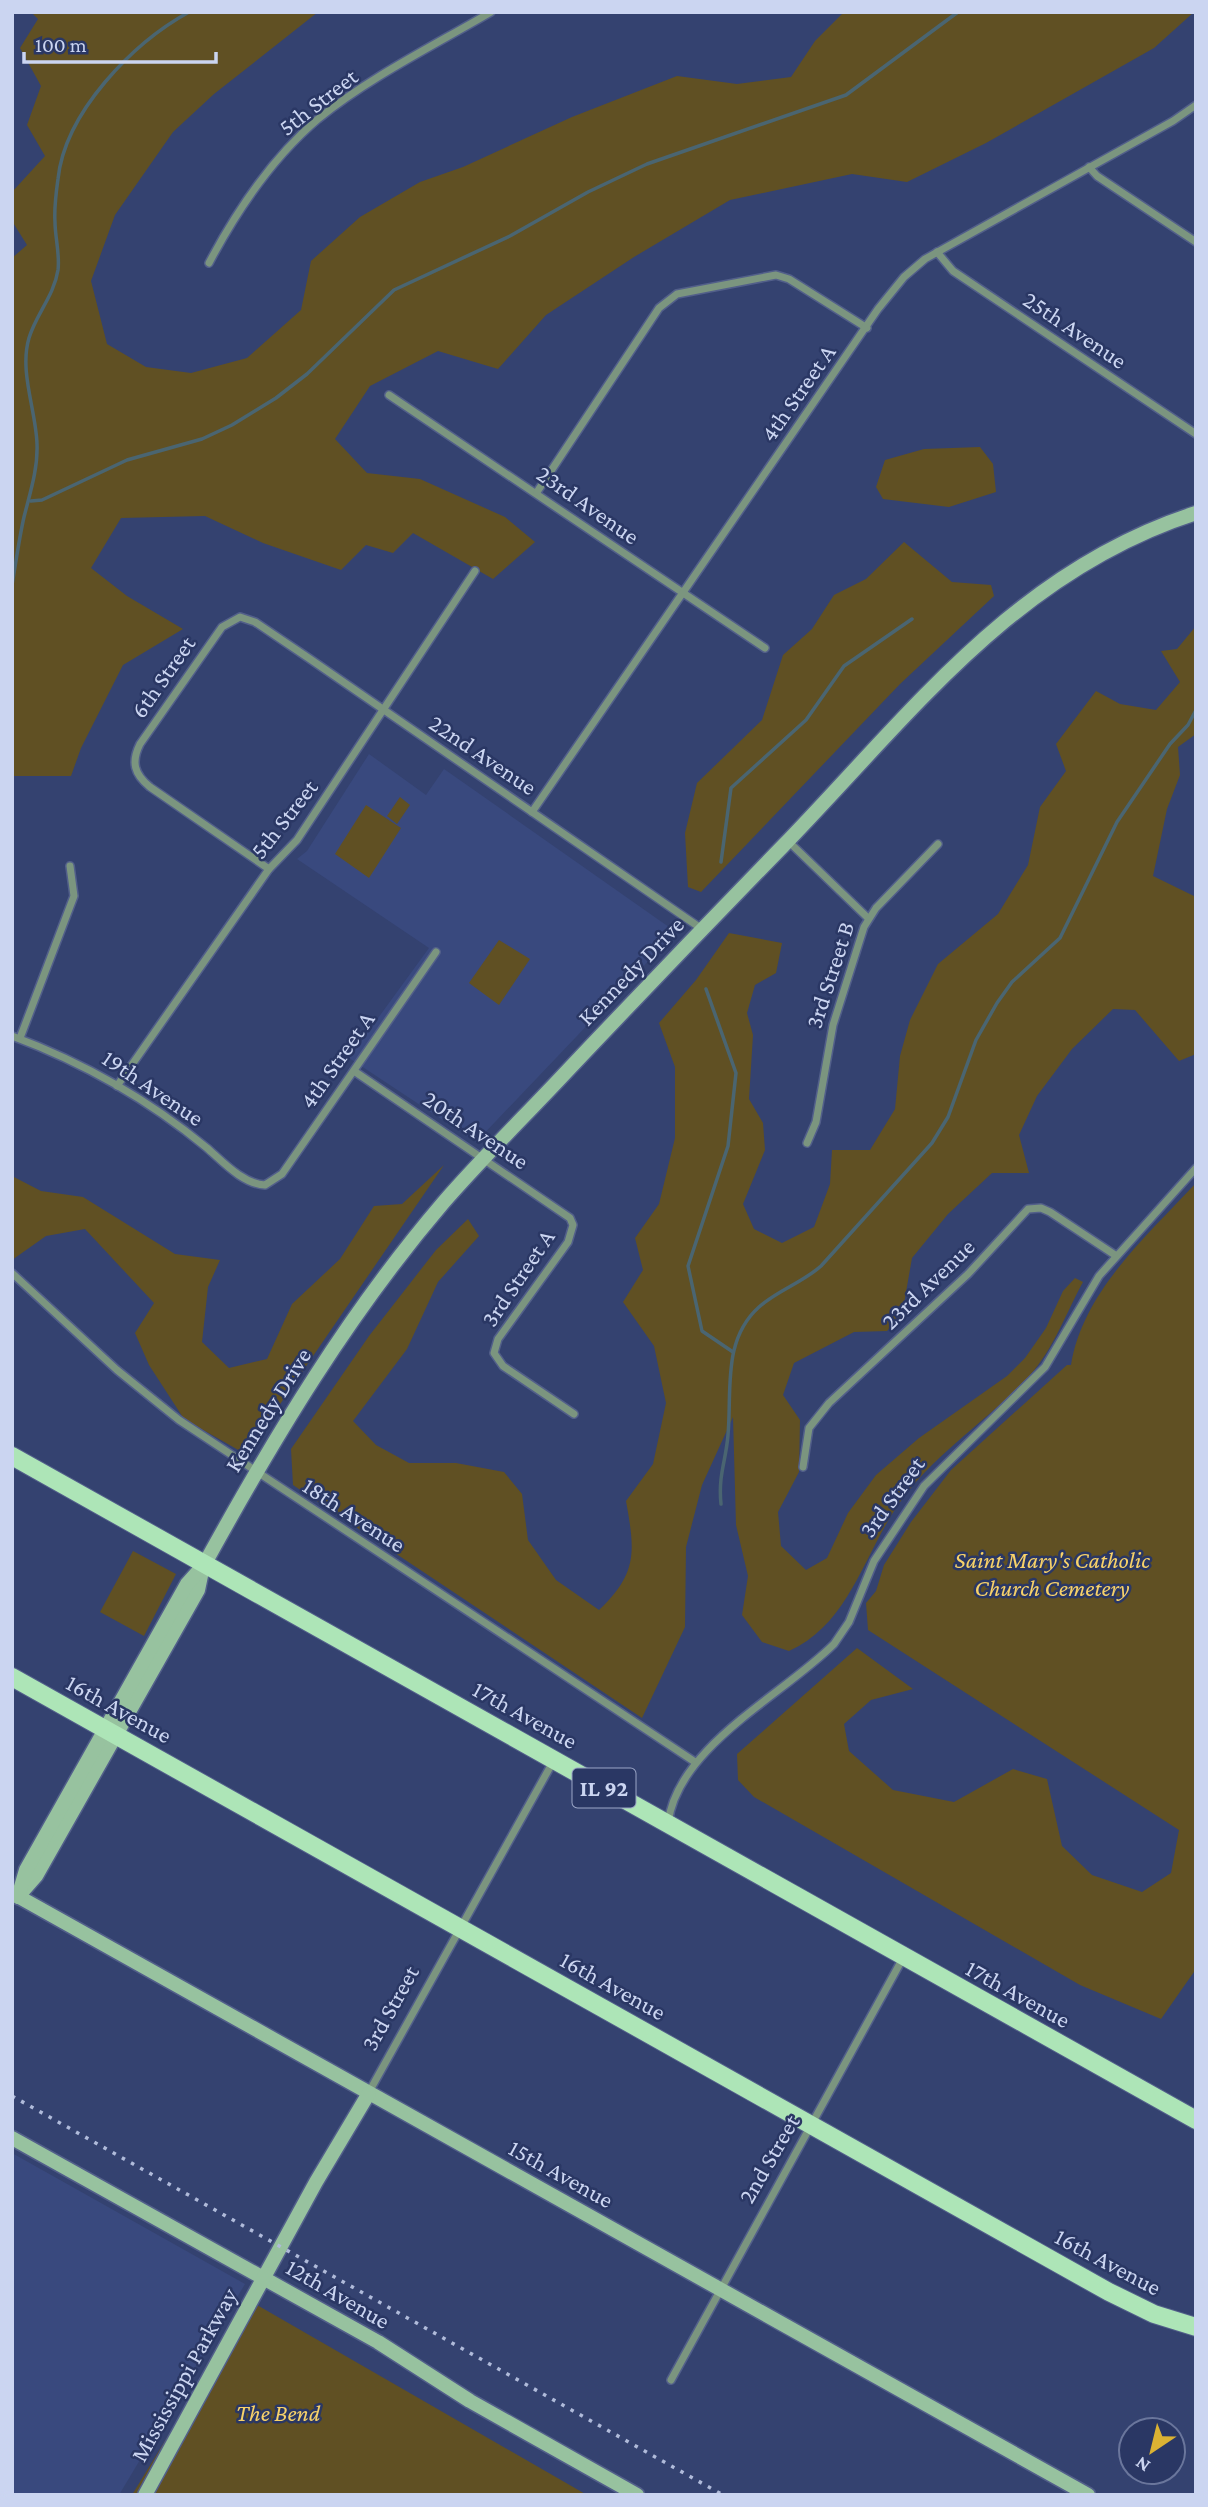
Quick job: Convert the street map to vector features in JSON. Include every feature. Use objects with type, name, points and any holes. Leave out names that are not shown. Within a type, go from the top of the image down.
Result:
[{"type":"main road","name":"17th Avenue","points":[[12,1456],[1196,2120]]},
{"type":"main road","name":"16th Avenue","points":[[12,1677],[1109,2292],[1154,2314],[1196,2327]]},
{"type":"street","name":"5th Street","points":[[209,263],[244,202],[275,162],[317,120],[347,97],[491,12]]},
{"type":"street","name":"4th Street A","points":[[532,812],[682,592],[904,276],[937,252],[1173,121],[1196,105]]},
{"type":"street","points":[[1088,167],[1097,176],[1196,242]]},
{"type":"street","name":"25th Avenue","points":[[937,252],[953,271],[1196,435]]},
{"type":"street","points":[[537,492],[664,301],[677,294],[776,275],[789,279],[867,328]]},
{"type":"street","name":"23rd Avenue","points":[[389,395],[537,492],[765,648]]},
{"type":"street","name":"Kennedy Drive","points":[[14,1899],[26,1870],[198,1591],[204,1564],[297,1402],[370,1297],[442,1205],[702,929],[1002,620],[1051,583],[1104,550],[1196,513]]},
{"type":"street","name":"5th Street","points":[[117,1086],[269,869],[297,840],[475,571]]},
{"type":"street","name":"22nd Avenue","points":[[240,617],[255,622],[702,929]]},
{"type":"street","name":"6th Street","points":[[240,617],[222,628],[140,744],[134,755],[135,771],[150,787],[269,869]]},
{"type":"street","points":[[788,841],[868,918]]},
{"type":"street","name":"3rd Street B","points":[[807,1143],[816,1122],[836,1014],[868,918],[938,844]]},
{"type":"street","points":[[16,1037],[74,896],[70,866]]},
{"type":"street","name":"4th Street A","points":[[265,1185],[282,1174],[436,952]]},
{"type":"street","name":"19th Avenue","points":[[16,1037],[74,1060],[197,1140],[234,1171],[258,1185],[265,1185]]},
{"type":"street","name":"20th Avenue","points":[[354,1071],[565,1213],[573,1225]]},
{"type":"street","name":"3rd Street","points":[[668,1823],[676,1791],[695,1762],[834,1644],[849,1622],[874,1561],[924,1486],[949,1458],[989,1424],[1045,1367],[1087,1294],[1115,1255],[1196,1168]]},
{"type":"street","name":"23rd Avenue","points":[[803,1467],[803,1453],[809,1429],[829,1403],[968,1274],[1028,1209],[1041,1208],[1050,1212],[1115,1255]]},
{"type":"street","name":"3rd Street A","points":[[573,1225],[568,1242],[498,1339],[494,1353],[503,1366],[574,1414]]},
{"type":"street","name":"18th Avenue","points":[[12,1273],[117,1370],[179,1420],[695,1762]]},
{"type":"street","name":"3rd Street","points":[[263,2277],[369,2093],[554,1759]]},
{"type":"street","name":"15th Avenue","points":[[14,1899],[369,2093],[1088,2495]]},
{"type":"street","name":"2nd Street","points":[[671,2380],[719,2288],[904,1958]]},
{"type":"street","name":"12th Avenue","points":[[12,2138],[378,2342],[613,2489],[637,2495]]},
{"type":"street","name":"Mississippi Parkway","points":[[145,2495],[263,2277]]},
{"type":"shaded area","points":[[369,754],[426,795],[444,769],[676,932],[476,1142],[349,1058],[429,948],[297,859],[307,851]]},
{"type":"shaded area","points":[[12,2153],[245,2284],[119,2495],[12,2495]]},
{"type":"green space","points":[[31,12],[318,12],[214,94],[173,132],[115,215],[91,281],[107,344],[146,367],[191,373],[247,358],[301,310],[311,261],[360,217],[420,182],[463,167],[572,117],[677,76],[737,84],[791,77],[815,41],[842,14],[1194,12],[1154,48],[986,143],[907,182],[852,174],[730,200],[634,257],[546,315],[498,369],[438,351],[370,386],[335,439],[367,473],[420,479],[505,517],[535,542],[493,579],[413,533],[393,553],[366,545],[341,570],[263,543],[205,516],[121,518],[91,568],[127,596],[183,629],[123,665],[81,748],[71,776],[12,776],[12,258],[27,245],[12,221],[12,192],[45,156],[27,125],[41,86],[20,48],[38,19]]},
{"type":"green space","points":[[980,447],[993,464],[996,492],[949,507],[883,499],[876,487],[885,460],[924,449]]},
{"type":"green space","points":[[904,542],[952,582],[991,585],[994,596],[900,684],[701,892],[688,887],[685,833],[697,783],[762,720],[783,655],[812,629],[834,595],[866,579]]},
{"type":"green space","points":[[1196,626],[1196,734],[1178,747],[1180,775],[1167,809],[1153,876],[1196,897],[1196,1054],[1179,1061],[1135,1010],[1113,1009],[1072,1049],[1037,1096],[1019,1135],[1029,1173],[992,1173],[948,1214],[912,1258],[902,1315],[887,1331],[854,1332],[794,1363],[783,1395],[800,1420],[799,1472],[778,1512],[781,1546],[806,1570],[827,1558],[848,1513],[876,1475],[919,1438],[1007,1376],[1025,1358],[1046,1328],[1063,1291],[1075,1278],[1083,1282],[1053,1342],[1030,1375],[912,1486],[886,1525],[853,1587],[826,1624],[789,1651],[762,1642],[742,1615],[748,1576],[736,1525],[733,1417],[702,1485],[686,1547],[685,1627],[642,1718],[293,1485],[291,1449],[369,1336],[436,1250],[468,1219],[479,1236],[438,1282],[407,1349],[353,1421],[376,1445],[409,1463],[456,1463],[504,1472],[522,1494],[528,1540],[556,1580],[599,1610],[612,1597],[627,1572],[632,1548],[626,1501],[653,1464],[666,1403],[654,1346],[623,1302],[643,1270],[635,1238],[659,1204],[675,1138],[675,1067],[659,1023],[696,980],[729,933],[782,943],[776,973],[755,985],[747,1013],[753,1035],[749,1099],[763,1123],[765,1150],[743,1204],[754,1229],[782,1243],[814,1227],[830,1184],[832,1150],[870,1150],[895,1109],[900,1056],[910,1020],[938,964],[998,914],[1028,865],[1040,807],[1066,771],[1056,744],[1096,691],[1120,704],[1156,710],[1180,682],[1161,651],[1177,649]]},
{"type":"green space","points":[[400,797],[410,805],[397,824],[387,816]]},
{"type":"green space","points":[[366,805],[401,828],[369,878],[335,854]]},
{"type":"green space","points":[[499,940],[530,959],[499,1005],[469,983]]},
{"type":"green space","points":[[444,1165],[263,1429],[240,1451],[184,1419],[149,1365],[135,1333],[154,1303],[85,1229],[46,1236],[12,1260],[12,1176],[41,1191],[83,1197],[175,1254],[220,1260],[208,1287],[202,1342],[229,1368],[267,1359],[292,1304],[340,1259],[374,1206],[402,1204]]},
{"type":"green space","name":"Saint Mary's Catholic Church Cemetery","points":[[1196,1183],[1196,1969],[1161,2019],[1080,1985],[754,1797],[738,1780],[737,1754],[857,1648],[913,1689],[871,1700],[844,1724],[849,1751],[893,1790],[954,1802],[1013,1769],[1047,1779],[1062,1846],[1092,1875],[1142,1892],[1171,1873],[1179,1830],[868,1630],[866,1603],[876,1591],[884,1565],[911,1522],[951,1470],[1067,1365],[1071,1365],[1078,1338],[1103,1289],[1138,1244]]},
{"type":"green space","points":[[133,1551],[176,1574],[144,1636],[100,1612]]},
{"type":"green space","name":"The Bend","points":[[250,2301],[587,2495],[132,2495]]},
{"type":"waterway","points":[[12,585],[37,453],[26,351],[32,329],[53,288],[58,270],[55,206],[63,154],[74,129],[105,82],[146,42],[189,12]]},
{"type":"waterway","points":[[31,501],[42,500],[127,460],[202,439],[232,425],[276,398],[307,374],[394,290],[510,236],[588,192],[647,164],[846,95],[958,12]]},
{"type":"waterway","points":[[721,862],[731,788],[806,720],[844,666],[912,619]]},
{"type":"waterway","points":[[721,1504],[731,1367],[739,1335],[747,1320],[766,1301],[821,1266],[932,1143],[948,1117],[976,1040],[997,1003],[1012,982],[1060,938],[1117,822],[1170,744],[1188,725],[1196,710]]},
{"type":"waterway","points":[[706,989],[736,1073],[728,1146],[688,1266],[702,1331],[733,1352]]},
{"type":"railway","points":[[12,2096],[723,2495]]}]
